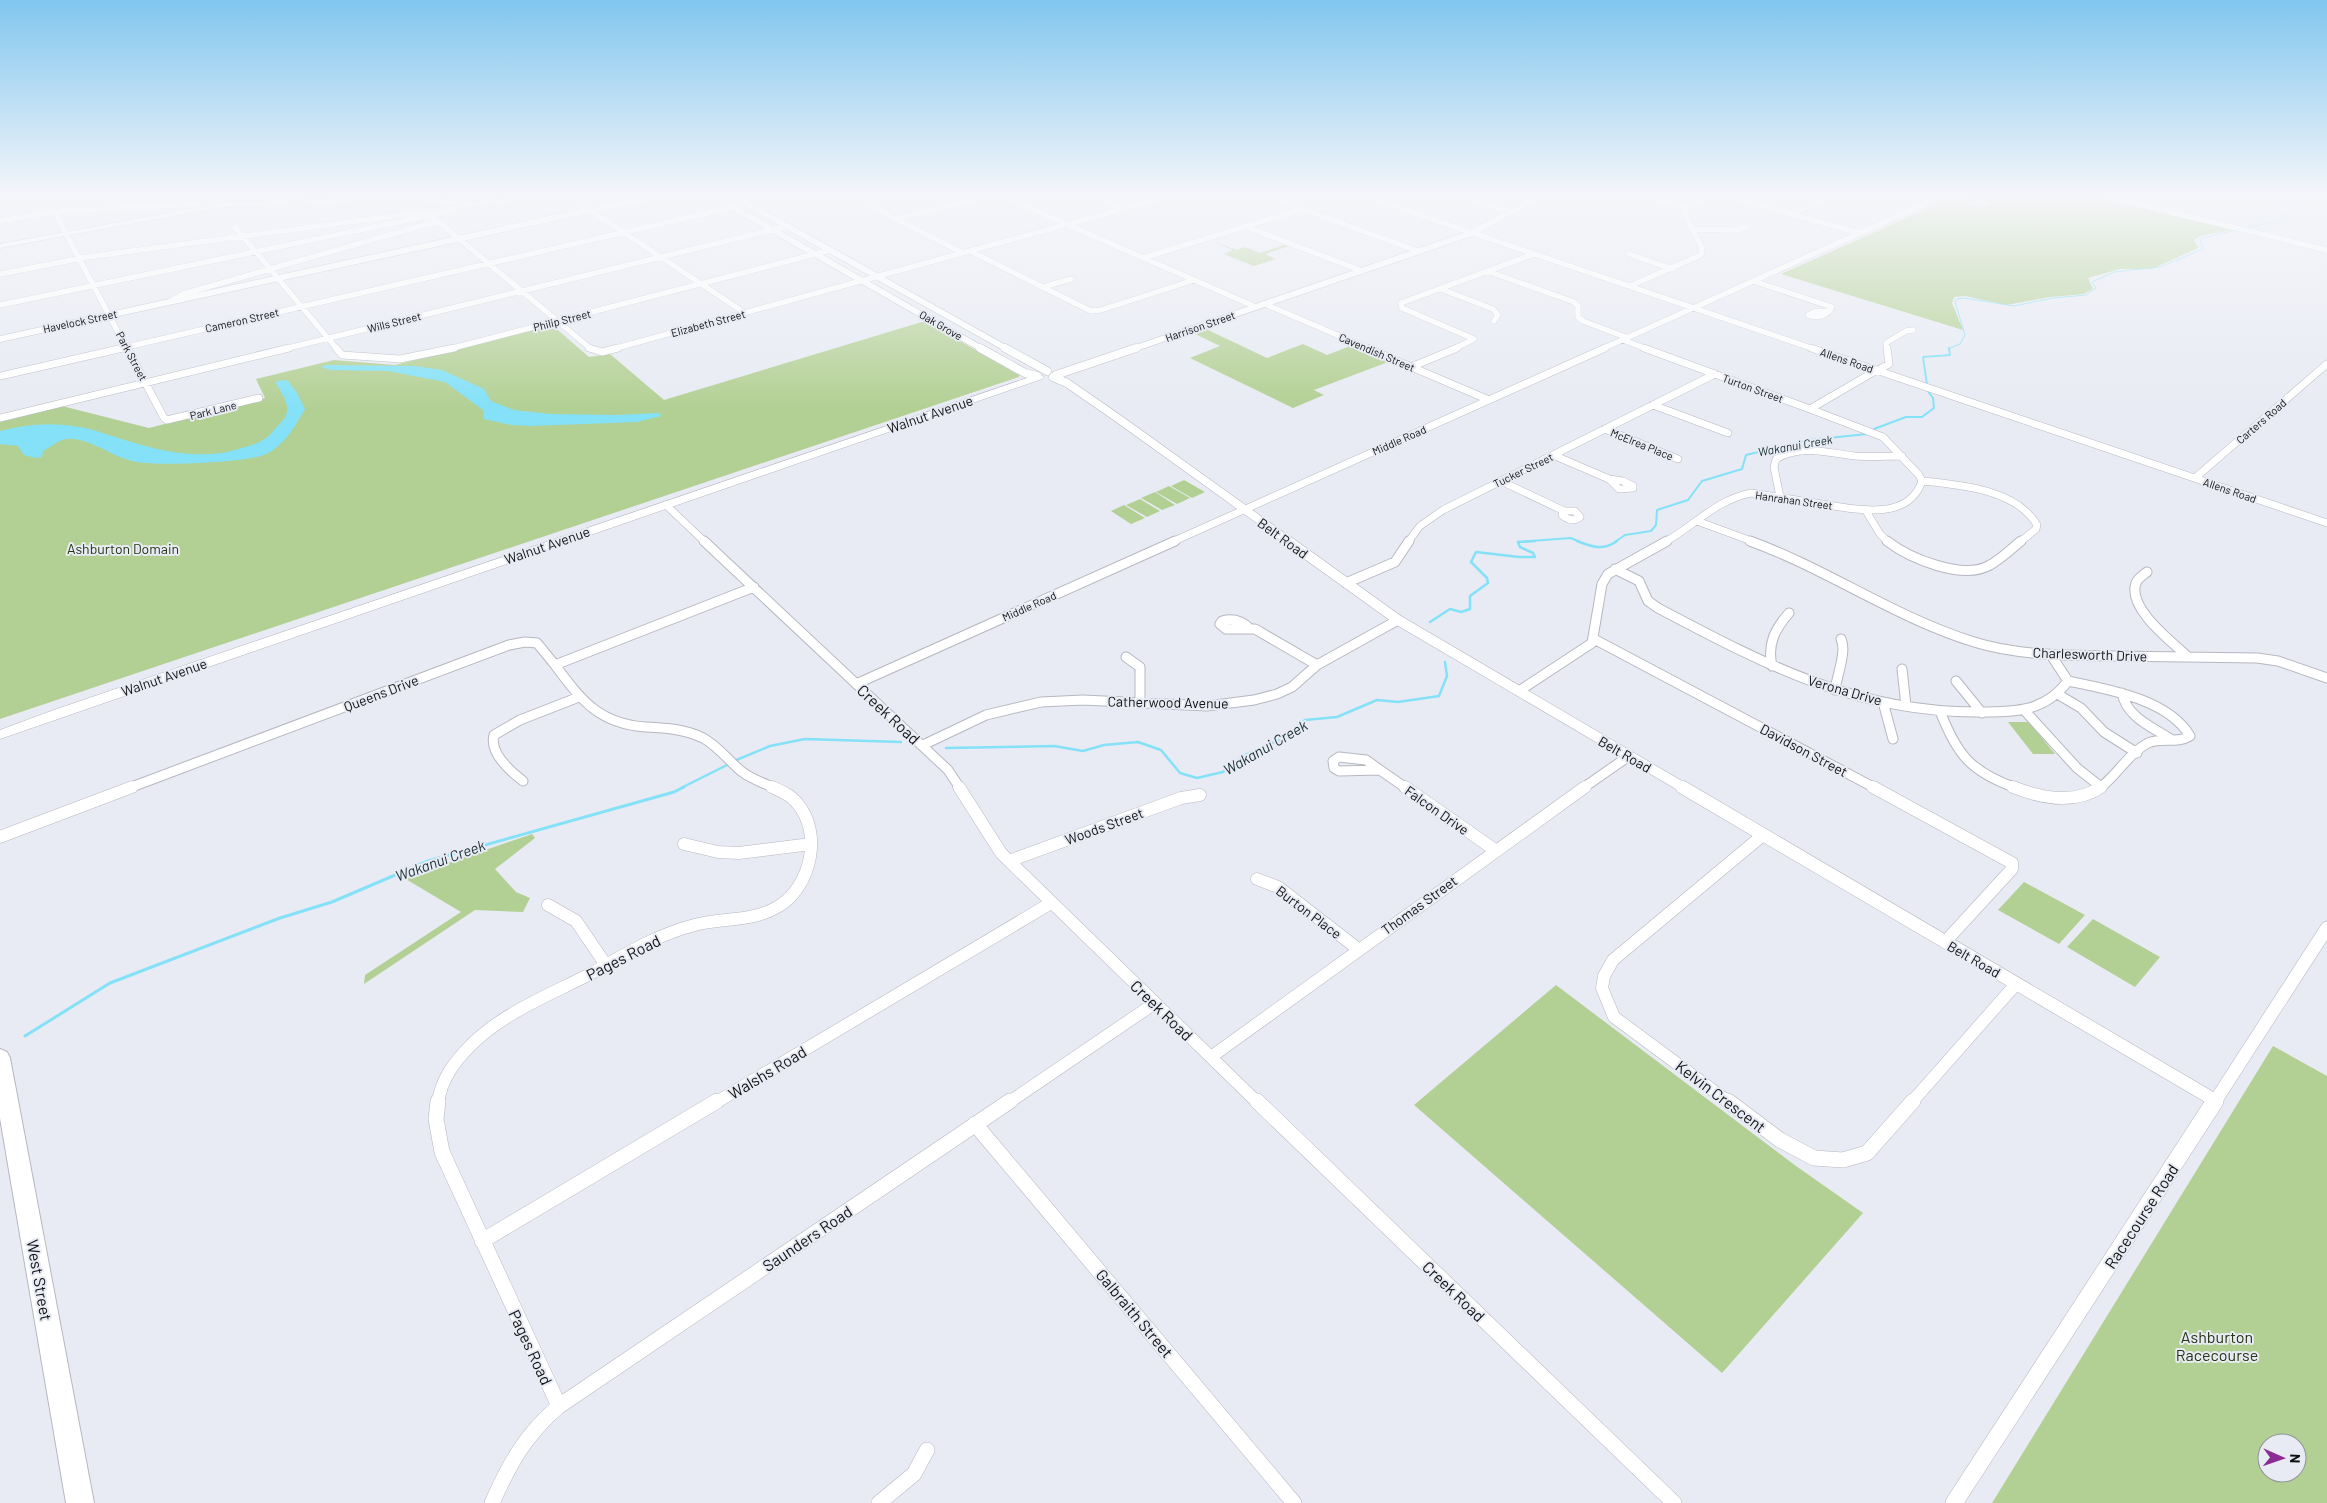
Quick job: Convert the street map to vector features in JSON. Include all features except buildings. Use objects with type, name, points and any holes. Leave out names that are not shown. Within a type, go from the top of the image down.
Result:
[{"type":"highway","name":"West Street","points":[[0,1058],[80,1503]]},
{"type":"main road","points":[[1020,383],[1025,372]]},
{"type":"main road","name":"Walnut Avenue","points":[[0,735],[56,714],[1038,377]]},
{"type":"main road","name":"Walnut Avenue","points":[[0,729],[56,714]]},
{"type":"street","points":[[0,274],[34,267]]},
{"type":"street","name":"Park Street","points":[[85,267],[166,420]]},
{"type":"street","points":[[0,305],[181,267]]},
{"type":"street","points":[[171,301],[183,294],[277,267]]},
{"type":"street","name":"Havelock Street","points":[[0,339],[327,267]]},
{"type":"street","name":"Cameron Street","points":[[0,376],[475,267]]},
{"type":"street","points":[[493,267],[557,321]]},
{"type":"street","name":"Wills Street","points":[[0,418],[619,267]]},
{"type":"street","points":[[676,267],[745,313]]},
{"type":"street","name":"Philip Street","points":[[328,338],[342,355],[348,357],[413,358],[766,267]]},
{"type":"street","name":"Oak Grove","points":[[839,267],[1025,372],[1038,377]]},
{"type":"street","name":"Oak Grove","points":[[862,267],[1052,374]]},
{"type":"street","name":"Elizabeth Street","points":[[557,321],[596,352],[910,267]]},
{"type":"street","points":[[999,267],[1089,310],[1096,311],[1194,280]]},
{"type":"street","points":[[1164,267],[1256,307]]},
{"type":"street","points":[[1355,267],[1362,270]]},
{"type":"street","name":"Harrison Street","points":[[1038,377],[1046,379],[1052,374],[1370,267]]},
{"type":"street","points":[[1411,367],[1474,340],[1470,335],[1400,305],[1498,267]]},
{"type":"street","name":"Allens Road","points":[[1573,267],[2327,523]]},
{"type":"street","points":[[1667,267],[1672,269]]},
{"type":"street","points":[[1630,286],[1676,267]]},
{"type":"street","name":"Middle Road","points":[[856,684],[1784,267]]},
{"type":"street","points":[[270,269],[328,338]]},
{"type":"street","name":"Turton Street","points":[[1487,271],[1574,302],[1578,306],[1578,318],[1589,324],[1810,409]]},
{"type":"street","points":[[1043,287],[1071,279]]},
{"type":"street","points":[[1753,281],[1827,304],[1832,308],[1828,311]]},
{"type":"street","points":[[1441,288],[1493,309],[1498,315],[1494,321]]},
{"type":"street","name":"Cavendish Street","points":[[1265,304],[1489,400]]},
{"type":"street","points":[[1810,409],[1888,364],[1886,343],[1906,331],[1913,330]]},
{"type":"street","name":"Carters Road","points":[[2195,478],[2327,364]]},
{"type":"street","name":"Belt Road","points":[[1052,374],[1398,620],[2216,1101]]},
{"type":"street","name":"Tucker Street","points":[[1346,583],[1400,558],[1416,530],[1428,518],[1715,374]]},
{"type":"street","name":"Park Lane","points":[[166,420],[181,418],[259,398]]},
{"type":"street","points":[[1653,405],[1728,433]]},
{"type":"street","points":[[1810,409],[1883,437],[1902,456],[1922,481],[1959,485],[2008,501],[2032,516],[2037,525],[2036,529],[1989,566],[1980,569],[1959,570],[1930,563],[1894,546],[1884,539],[1866,511]]},
{"type":"street","name":"McElrea Place","points":[[1605,429],[1678,459]]},
{"type":"street","points":[[1780,496],[1774,466],[1776,459],[1783,454],[1812,450],[1856,456],[1902,456]]},
{"type":"street","points":[[1553,455],[1609,480]]},
{"type":"street","points":[[1501,481],[1564,511]]},
{"type":"street","name":"Hanrahan Street","points":[[1594,639],[1602,584],[1608,574],[1674,537],[1719,503],[1736,495],[1751,493],[1780,496],[1866,511],[1891,508],[1902,504],[1918,492],[1922,481]]},
{"type":"street","name":"Creek Road","points":[[666,505],[948,770],[983,826],[1009,861],[1051,903],[1674,1503]]},
{"type":"street","name":"Charlesworth Drive","points":[[1697,521],[1778,551],[1938,629],[1974,642],[2004,649],[2051,655],[2257,658],[2278,661],[2327,678]]},
{"type":"street","name":"Verona Drive","points":[[1614,569],[1639,582],[1648,601],[1658,608],[1772,666],[1835,690],[1906,706],[1940,711],[1982,713],[2024,710],[2047,703],[2059,695]]},
{"type":"street","points":[[2147,572],[2136,581],[2134,593],[2136,600],[2149,618],[2186,656]]},
{"type":"street","points":[[555,665],[754,587]]},
{"type":"street","points":[[1772,666],[1769,646],[1779,624],[1789,613]]},
{"type":"street","name":"Catherwood Avenue","points":[[923,745],[986,715],[1040,702],[1084,700],[1207,706],[1254,700],[1278,694],[1292,687],[1317,665],[1398,620]]},
{"type":"street","points":[[1249,628],[1317,665]]},
{"type":"street","points":[[1519,691],[1588,646],[1594,639]]},
{"type":"street","name":"Davidson Street","points":[[1594,639],[1997,853],[2012,863],[2012,869],[1945,942]]},
{"type":"street","points":[[1835,690],[1837,672],[1845,656],[1845,646],[1841,639]]},
{"type":"street","name":"Queens Drive","points":[[0,837],[509,645],[524,642],[537,643],[555,665]]},
{"type":"street","points":[[1940,711],[1956,748],[1963,757],[1988,776],[2024,791],[2061,798],[2078,798],[2101,788],[2152,741],[2187,739],[2190,736],[2189,731],[2165,714],[2122,693],[2068,681],[2051,655]]},
{"type":"street","points":[[1126,657],[1140,667],[1140,702]]},
{"type":"street","name":"Pages Road","points":[[555,665],[579,697],[593,711],[617,723],[674,730],[696,735],[713,744],[747,776],[789,795],[797,802],[806,818],[811,844],[810,862],[804,882],[788,900],[774,909],[755,916],[689,926],[606,966],[494,1025],[474,1040],[454,1063],[439,1092],[435,1111],[437,1138],[482,1241],[559,1406]]},
{"type":"street","points":[[1902,669],[1906,706]]},
{"type":"street","points":[[1956,681],[1982,713]]},
{"type":"street","points":[[2068,681],[2059,695],[2081,708],[2104,732],[2137,753]]},
{"type":"street","points":[[2122,693],[2123,703],[2129,710],[2172,740]]},
{"type":"street","points":[[524,781],[511,773],[492,744],[492,737],[513,724],[579,697]]},
{"type":"street","points":[[1883,702],[1893,739]]},
{"type":"street","points":[[2024,710],[2077,768],[2101,788]]},
{"type":"street","name":"Thomas Street","points":[[1211,1057],[1495,850],[1629,756]]},
{"type":"street","name":"Falcon Drive","points":[[1380,770],[1495,850]]},
{"type":"street","name":"Woods Street","points":[[1009,861],[1181,798],[1200,795]]},
{"type":"street","name":"Kelvin Crescent","points":[[1763,835],[1613,960],[1601,976],[1602,988],[1614,1017],[1780,1140],[1814,1158],[1843,1160],[1867,1153],[2016,984]]},
{"type":"street","points":[[684,844],[718,852],[739,853],[811,844]]},
{"type":"street","name":"Burton Place","points":[[1256,879],[1278,887],[1358,950]]},
{"type":"street","name":"Walshs Road","points":[[482,1241],[1051,903]]},
{"type":"street","points":[[548,905],[576,920],[606,966]]},
{"type":"street","name":"Racecourse Road","points":[[1954,1503],[2327,928]]},
{"type":"street","name":"Saunders Road","points":[[492,1503],[520,1444],[539,1421],[1155,1003]]},
{"type":"street","name":"Galbraith Street","points":[[975,1124],[1294,1503]]},
{"type":"street","points":[[879,1503],[914,1474],[927,1450]]},
{"type":"green space","points":[[1796,267],[2156,267],[2152,269],[2120,269],[2088,278],[2093,289],[2084,294],[2050,297],[2006,305],[1965,296],[1954,297],[1952,303],[1963,330],[1781,274]]},
{"type":"green space","name":"Ashburton Domain","points":[[925,321],[1019,375],[1019,377],[0,719],[0,422],[62,406],[149,428],[265,398],[256,379],[334,360],[395,365],[552,325],[589,357],[610,354],[664,400]]},
{"type":"green space","points":[[1206,329],[1267,358],[1303,344],[1327,355],[1350,346],[1388,362],[1314,390],[1324,395],[1293,408],[1190,358],[1220,346],[1193,333]]},
{"type":"green space","points":[[1184,480],[1205,492],[1192,498],[1171,486]]},
{"type":"green space","points":[[1169,486],[1190,498],[1177,504],[1156,492]]},
{"type":"green space","points":[[1155,492],[1175,505],[1162,510],[1141,498]]},
{"type":"green space","points":[[1140,499],[1160,511],[1147,517],[1126,505]]},
{"type":"green space","points":[[1124,505],[1145,518],[1131,524],[1111,511]]},
{"type":"green space","points":[[2008,722],[2029,722],[2055,754],[2033,754]]},
{"type":"green space","points":[[532,834],[535,838],[495,869],[516,892],[530,898],[523,912],[475,910],[364,984],[365,975],[461,912],[404,878]]},
{"type":"green space","points":[[2024,882],[2085,915],[2059,944],[1998,910]]},
{"type":"green space","points":[[2093,919],[2160,957],[2135,987],[2067,947]]},
{"type":"green space","points":[[1556,985],[1796,1166],[1863,1213],[1722,1373],[1414,1105]]},
{"type":"green space","name":"Ashburton Racecourse","points":[[2273,1046],[2327,1076],[2327,1503],[1992,1503]]},
{"type":"water","points":[[326,365],[414,366],[442,370],[484,389],[491,401],[514,410],[551,414],[616,415],[659,413],[661,416],[637,422],[511,425],[484,419],[483,410],[445,382],[388,371],[330,370],[321,367]]},
{"type":"water","points":[[288,381],[305,409],[279,446],[266,454],[256,457],[203,463],[164,464],[137,462],[118,456],[90,443],[71,439],[57,442],[43,451],[42,457],[35,458],[24,455],[18,446],[0,444],[0,431],[30,425],[49,424],[87,428],[145,446],[178,453],[211,454],[228,452],[261,441],[284,419],[287,405],[275,382]]},
{"type":"waterway","name":"Wakanui Creek","points":[[1949,349],[1960,344],[1965,335],[1955,302],[1957,299],[1964,298],[2014,306],[2053,298],[2086,295],[2096,288],[2092,282],[2114,272],[2159,267]]},
{"type":"waterway","name":"Wakanui Creek","points":[[1927,385],[1923,357],[1950,355],[1949,349]]},
{"type":"waterway","name":"Wakanui Creek","points":[[1874,429],[1906,417],[1922,417],[1934,408],[1933,398],[1927,390]]},
{"type":"waterway","name":"Wakanui Creek","points":[[1615,542],[1625,535],[1651,531],[1656,525],[1657,510],[1688,500],[1702,481],[1742,469],[1746,455],[1809,440],[1867,434]]},
{"type":"waterway","name":"Wakanui Creek","points":[[1522,542],[1571,538],[1580,542]]},
{"type":"waterway","name":"Wakanui Creek","points":[[1522,542],[1535,541]]},
{"type":"waterway","name":"Wakanui Creek","points":[[1577,541],[1597,547],[1607,546],[1617,541]]},
{"type":"waterway","name":"Wakanui Creek","points":[[1430,622],[1450,609],[1461,612],[1470,609],[1470,596],[1488,583],[1487,578],[1471,562],[1476,552],[1535,557],[1533,553],[1520,547],[1518,542],[1522,542]]},
{"type":"waterway","name":"Wakanui Creek","points":[[946,748],[1054,746],[1083,751],[1104,745],[1138,742],[1161,750],[1180,773],[1197,778],[1223,772],[1243,756],[1284,738],[1305,720],[1337,717],[1377,700],[1398,702],[1439,696],[1447,676],[1445,662]]},
{"type":"waterway","name":"Wakanui Creek","points":[[734,761],[770,746],[805,739],[901,742]]},
{"type":"waterway","name":"Wakanui Creek","points":[[681,788],[729,764]]},
{"type":"waterway","name":"Wakanui Creek","points":[[25,1036],[110,983],[280,918],[332,902],[428,861],[674,792],[684,787]]}]
